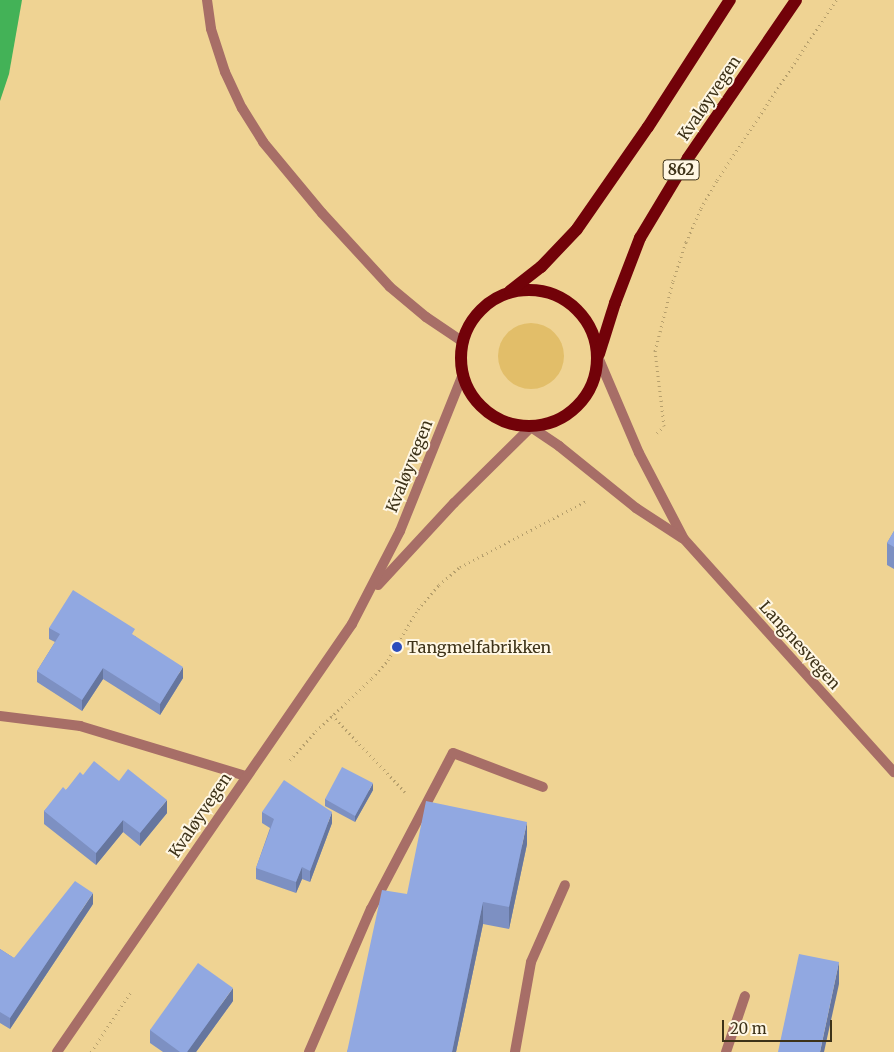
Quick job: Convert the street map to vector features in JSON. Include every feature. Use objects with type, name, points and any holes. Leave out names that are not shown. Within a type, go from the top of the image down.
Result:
[{"type":"main road","name":"862","points":[[506,294],[524,290],[542,291],[560,297],[576,307],[591,330],[598,357],[595,378],[586,397],[571,413],[552,423],[531,427],[512,424],[495,418],[475,398],[463,374],[461,358],[463,342],[469,326],[478,312],[506,294],[541,267],[576,229],[688,67],[730,0]]},
{"type":"main road","name":"Kvaløyvegen","points":[[598,357],[615,303],[643,232],[688,158],[796,0]]},
{"type":"street","points":[[207,0],[211,28],[225,72],[242,108],[263,142],[322,213],[390,287],[426,317],[463,342]]},
{"type":"street","name":"Langnesvegen","points":[[598,357],[639,453],[684,539],[894,772]]},
{"type":"street","name":"Kvaløyvegen","points":[[57,1052],[352,624],[368,595],[414,498],[463,374]]},
{"type":"street","name":"Langnesvegen","points":[[531,427],[559,446],[636,508],[684,539]]},
{"type":"street","name":"Kvaløyvegen","points":[[368,595],[454,504],[531,427]]},
{"type":"street","points":[[0,716],[80,726],[246,776]]},
{"type":"street","points":[[309,1052],[371,909],[453,753],[543,787]]},
{"type":"street","points":[[515,1052],[531,962],[565,885]]},
{"type":"street","points":[[726,1052],[745,996]]},
{"type":"path","points":[[653,436],[664,426],[655,351],[673,281],[690,234],[701,208],[722,172],[836,0]]},
{"type":"path","points":[[288,763],[332,715],[388,660],[418,609],[429,595],[460,567],[581,505],[593,496]]},
{"type":"path","points":[[332,715],[422,811]]},
{"type":"path","points":[[90,1052],[134,988]]},
{"type":"shaded area","points":[[0,0],[22,0],[9,74],[0,101]]},
{"type":"shaded area","points":[[531,323],[543,326],[554,333],[561,344],[564,356],[561,368],[554,379],[543,386],[531,389],[519,386],[508,379],[501,368],[498,356],[501,344],[508,333],[519,326]]},
{"type":"building","points":[[894,531],[894,547],[887,543]]},
{"type":"building","points":[[73,590],[135,629],[132,634],[183,667],[160,704],[103,668],[82,700],[37,671],[60,634],[49,628]]},
{"type":"building","points":[[94,761],[119,781],[128,769],[167,800],[140,833],[123,820],[96,853],[44,811],[63,787],[66,790],[80,772],[83,775]]},
{"type":"building","points":[[342,767],[373,783],[355,816],[325,799]]},
{"type":"building","points":[[284,780],[332,812],[310,871],[302,867],[296,882],[256,868],[274,819],[262,812]]},
{"type":"building","points":[[426,801],[527,822],[509,907],[483,902],[452,1052],[347,1052],[382,890],[407,894]]},
{"type":"building","points":[[75,881],[93,893],[10,1018],[0,1012],[0,949],[14,958]]},
{"type":"building","points":[[799,954],[839,962],[820,1052],[778,1052]]},
{"type":"building","points":[[198,963],[233,988],[187,1052],[180,1052],[150,1030]]},
{"type":"place","name":"Tangmelfabrikken","points":[[397,647]]}]
